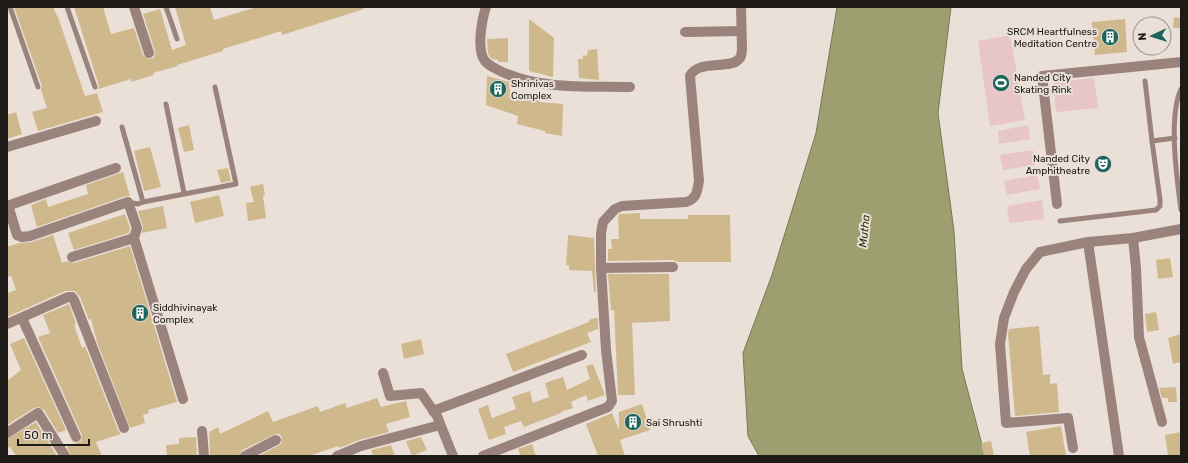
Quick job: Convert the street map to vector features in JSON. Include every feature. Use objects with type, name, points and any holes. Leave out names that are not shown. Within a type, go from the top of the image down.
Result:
[{"type":"street","points":[[134,7],[149,53]]},
{"type":"street","points":[[486,7],[481,38],[481,49],[482,56],[485,61],[492,66],[515,78],[535,82],[562,86],[630,87]]},
{"type":"street","points":[[483,456],[608,407],[612,401],[606,350],[601,268],[601,233],[603,222],[615,209],[622,206],[686,202],[693,199],[697,195],[699,181],[690,76],[691,73],[698,68],[732,63],[739,60],[742,50],[741,7]]},
{"type":"street","points":[[685,32],[741,31]]},
{"type":"street","points":[[1057,204],[1042,76],[1181,62]]},
{"type":"street","points":[[7,146],[96,121]]},
{"type":"street","points":[[116,168],[8,206],[17,235],[30,236],[128,202],[137,228],[134,238],[183,399]]},
{"type":"street","points":[[1073,448],[1068,418],[1006,423],[1000,344],[1004,318],[1014,292],[1026,269],[1040,252],[1088,242],[1133,238],[1181,229]]},
{"type":"street","points":[[72,257],[134,238]]},
{"type":"street","points":[[1133,238],[1139,337],[1162,422]]},
{"type":"street","points":[[1088,242],[1119,456]]},
{"type":"street","points":[[601,268],[673,267]]},
{"type":"street","points":[[7,324],[68,297],[72,297],[124,428]]},
{"type":"street","points":[[22,318],[76,437]]},
{"type":"street","points":[[433,410],[582,355]]},
{"type":"street","points":[[383,373],[390,396],[422,393],[433,410],[453,456]]},
{"type":"street","points":[[7,433],[38,413],[65,456]]},
{"type":"street","points":[[337,456],[361,446],[440,425]]},
{"type":"street","points":[[202,431],[204,456]]},
{"type":"street","points":[[246,456],[276,440]]},
{"type":"lane","points":[[10,7],[38,87]]},
{"type":"lane","points":[[67,7],[95,87]]},
{"type":"lane","points":[[166,7],[177,39]]},
{"type":"lane","points":[[1060,221],[1156,210],[1160,206],[1145,81]]},
{"type":"lane","points":[[128,202],[138,204],[184,193],[236,184],[215,87]]},
{"type":"lane","points":[[1181,89],[1174,114],[1181,210]]},
{"type":"lane","points":[[166,104],[184,193]]},
{"type":"lane","points":[[122,127],[143,202]]},
{"type":"lane","points":[[1152,141],[1175,138]]},
{"type":"shaded area","name":"Nanded City Skating Rink","points":[[1010,35],[1025,120],[990,126],[978,41]]},
{"type":"shaded area","points":[[1094,78],[1098,108],[1056,112],[1053,82]]},
{"type":"shaded area","points":[[1028,125],[1030,139],[999,144],[998,131]]},
{"type":"shaded area","points":[[1033,150],[1035,165],[1003,170],[1000,155]]},
{"type":"shaded area","points":[[1037,175],[1040,189],[1007,195],[1004,181]]},
{"type":"shaded area","points":[[1042,200],[1044,219],[1009,223],[1007,206]]},
{"type":"water","name":"Mutha","points":[[837,7],[951,7],[938,113],[954,231],[962,369],[985,456],[759,456],[748,436],[743,353],[772,275],[816,133]]},
{"type":"building","points":[[14,7],[53,7],[59,20],[85,96],[97,93],[103,112],[38,131],[32,112],[47,108],[41,90],[42,86]]},
{"type":"building","points":[[74,7],[103,7],[111,34],[134,28],[143,55],[148,59],[154,58],[155,51],[143,14],[160,9],[172,50],[186,45],[175,7],[210,7],[214,20],[257,7],[363,7],[364,9],[282,35],[281,31],[153,73],[154,75],[131,82],[131,79],[98,89],[99,86]]},
{"type":"building","points":[[1174,17],[1181,18],[1181,28],[1173,28]]},
{"type":"building","points":[[529,19],[554,38],[553,77],[529,71]]},
{"type":"building","name":"SRCM Heartfulness Meditation Centre","points":[[1125,19],[1127,52],[1095,55],[1092,22]]},
{"type":"building","points":[[508,38],[508,62],[498,62],[498,60],[492,59],[488,54],[487,39]]},
{"type":"building","points":[[597,49],[599,80],[579,78],[578,59],[583,59],[583,55],[587,56],[588,50]]},
{"type":"building","points":[[487,76],[509,82],[510,93],[539,98],[539,102],[563,104],[562,136],[545,133],[545,131],[517,124],[518,116],[486,105]]},
{"type":"building","points":[[16,112],[22,134],[7,139],[7,115]]},
{"type":"building","points":[[189,125],[194,150],[184,152],[178,128]]},
{"type":"building","points":[[150,147],[161,187],[144,191],[134,151]]},
{"type":"building","points":[[228,168],[231,181],[221,183],[217,170]]},
{"type":"building","points":[[123,172],[130,196],[126,196],[37,227],[31,205],[46,199],[48,207],[88,194],[86,185]]},
{"type":"building","points":[[263,184],[266,218],[248,221],[246,203],[254,202],[250,187]]},
{"type":"building","points":[[219,195],[224,216],[195,223],[190,202]]},
{"type":"building","points":[[163,206],[167,228],[142,233],[143,226],[138,211]]},
{"type":"building","points":[[640,213],[640,219],[688,219],[688,215],[730,215],[731,262],[677,262],[673,260],[608,261],[608,249],[612,249],[611,239],[619,239],[618,216],[620,214]]},
{"type":"building","points":[[125,214],[130,228],[129,233],[74,250],[68,233]]},
{"type":"building","points":[[53,235],[62,263],[67,261],[74,263],[130,246],[177,402],[148,410],[149,413],[143,415],[145,423],[130,428],[97,342],[91,319],[89,320],[80,297],[75,291],[65,291],[7,317],[7,293],[16,290],[11,276],[7,277],[7,247],[19,243],[32,242]]},
{"type":"building","points":[[568,235],[594,238],[596,292],[594,292],[592,271],[569,270],[569,265],[566,265]]},
{"type":"building","points":[[1170,258],[1173,277],[1158,279],[1156,260]]},
{"type":"building","points":[[608,274],[669,274],[670,321],[632,323],[635,395],[618,395],[614,310],[611,310]]},
{"type":"building","points":[[69,304],[82,348],[85,346],[118,430],[121,434],[96,442],[102,456],[71,456],[67,447],[81,441],[82,435],[38,337],[50,333],[43,315]]},
{"type":"building","points":[[1156,312],[1159,330],[1147,332],[1145,314]]},
{"type":"building","points":[[598,318],[598,329],[587,333],[591,342],[513,372],[506,354],[589,322],[589,320]]},
{"type":"building","points":[[1039,326],[1043,375],[1050,374],[1050,384],[1057,383],[1059,412],[1015,416],[1008,334],[1009,329]]},
{"type":"building","points":[[1181,334],[1181,362],[1173,364],[1168,338]]},
{"type":"building","points":[[24,338],[66,430],[58,433],[44,410],[38,407],[7,425],[7,381],[21,370],[10,344]]},
{"type":"building","points":[[421,339],[424,354],[404,359],[401,344]]},
{"type":"building","points":[[593,364],[605,395],[588,401],[586,395],[571,402],[573,408],[524,427],[521,421],[504,427],[506,434],[489,440],[478,409],[488,405],[492,418],[516,409],[512,397],[530,391],[533,403],[549,397],[545,383],[563,377],[567,390],[590,379],[586,366]]},
{"type":"building","points":[[1176,387],[1177,402],[1168,402],[1168,398],[1162,398],[1159,388]]},
{"type":"building","points":[[377,398],[381,407],[406,401],[410,417],[386,424],[389,432],[359,440],[339,448],[338,446],[309,456],[259,456],[281,444],[282,437],[279,434],[276,434],[242,450],[239,456],[210,456],[209,432],[218,427],[220,434],[268,411],[273,422],[318,406],[320,412],[345,403],[347,408]]},
{"type":"building","points":[[642,404],[650,430],[620,440],[625,456],[598,456],[586,424],[612,413],[619,430],[619,412]]},
{"type":"building","points":[[36,422],[57,456],[16,456],[10,447],[7,448],[7,439]]},
{"type":"building","points":[[1061,426],[1066,456],[1030,456],[1026,432]]},
{"type":"building","points":[[1181,432],[1181,456],[1168,456],[1165,435]]},
{"type":"building","points":[[196,437],[197,456],[167,456],[166,445],[179,444],[179,438]]},
{"type":"building","points":[[421,437],[427,450],[412,456],[406,441]]},
{"type":"building","points":[[991,441],[994,456],[984,456],[981,443]]},
{"type":"building","points":[[532,444],[536,456],[521,456],[518,449]]},
{"type":"building","points":[[391,445],[395,456],[373,456],[371,450]]},
{"type":"place","name":"SRCM Heartfulness Meditation Centre","points":[[1110,37]]},
{"type":"place","name":"Nanded City Skating Rink","points":[[1001,83]]},
{"type":"place","name":"Shrinivas Complex","points":[[498,89]]},
{"type":"place","name":"Nanded City Amphitheatre","points":[[1103,164]]},
{"type":"place","name":"Siddhivinayak Complex","points":[[140,313]]},
{"type":"place","name":"Sai Shrushti","points":[[633,422]]}]
